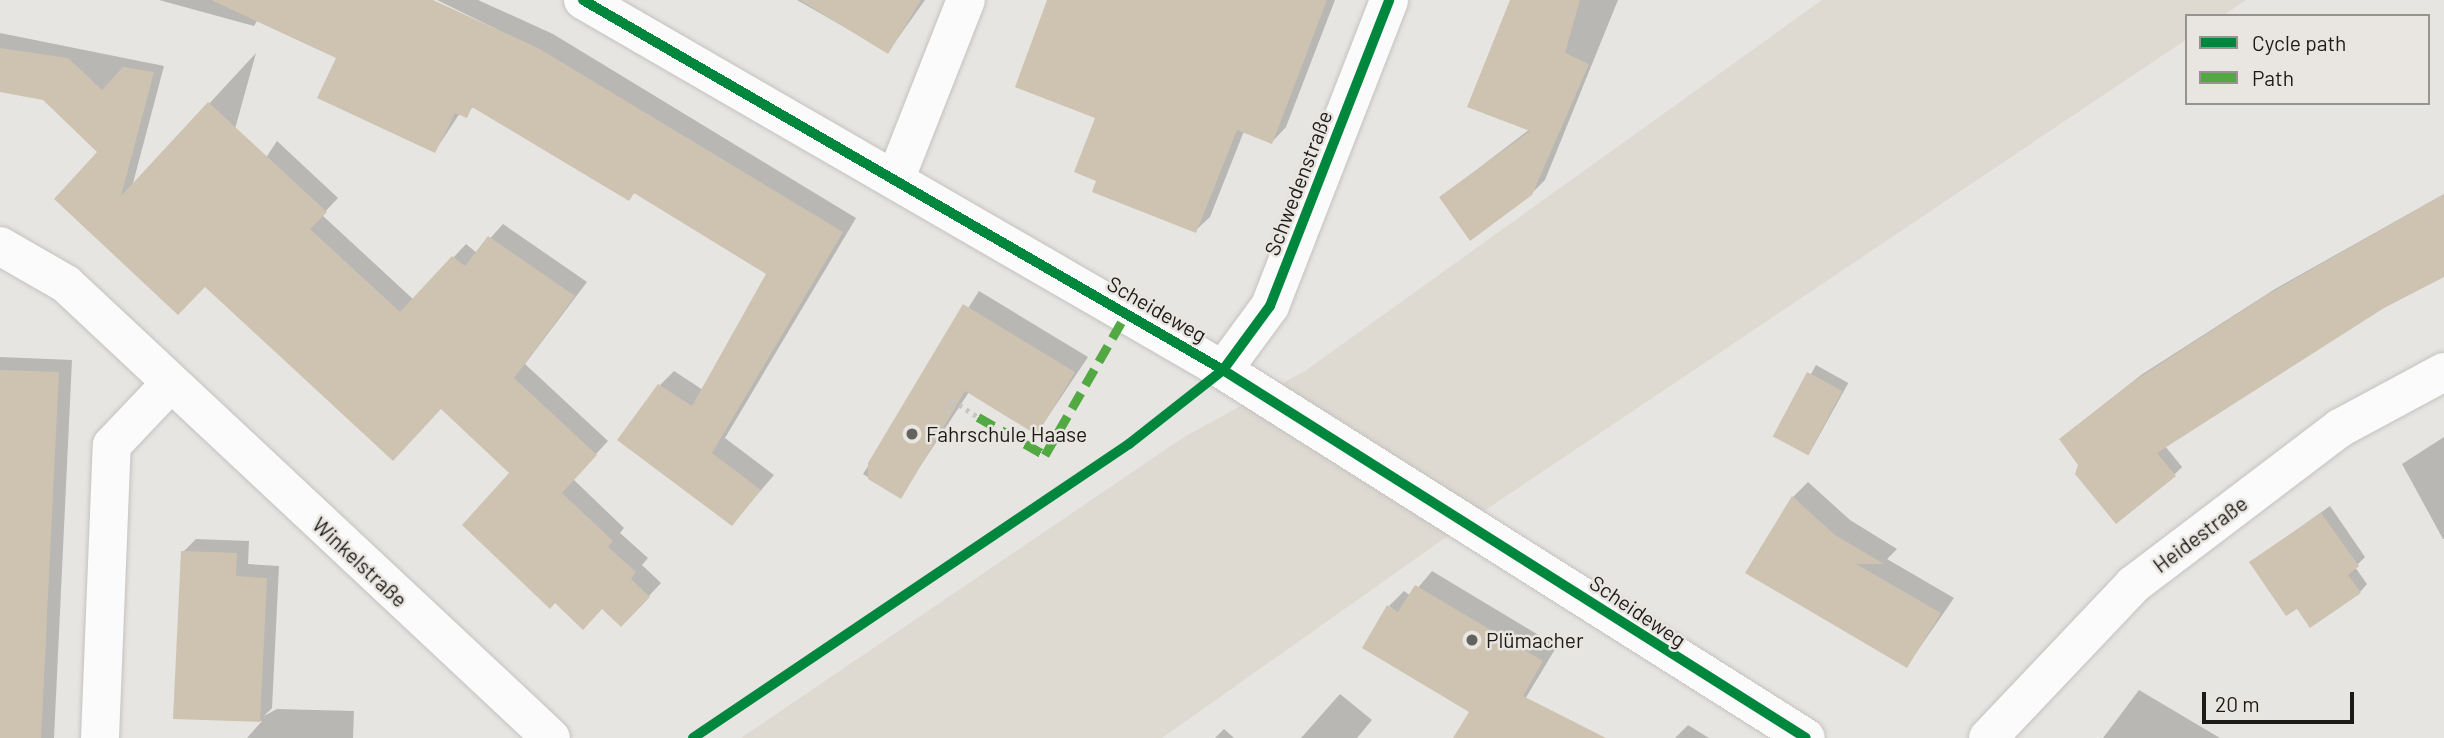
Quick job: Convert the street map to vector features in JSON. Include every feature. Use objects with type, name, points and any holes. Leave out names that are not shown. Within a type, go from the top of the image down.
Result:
[{"type":"street","name":"Scheideweg","points":[[583,0],[1223,370],[1469,521],[1685,666],[1806,738]]},
{"type":"street","points":[[895,180],[965,0]]},
{"type":"street","name":"Schwedenstraße","points":[[1223,370],[1270,306],[1390,0]]},
{"type":"street","name":"Winkelstraße","points":[[0,246],[66,284],[169,385],[551,738]]},
{"type":"street","name":"Heidestraße","points":[[1989,738],[2133,585],[2340,428],[2444,372]]},
{"type":"street","points":[[100,738],[112,445],[169,385]]},
{"type":"path","points":[[946,412],[953,400],[978,417]]},
{"type":"shaded area","points":[[1822,0],[2246,0],[2225,14],[2185,14],[2185,40],[1469,521],[1162,738],[741,738],[1184,437],[1305,371]]},
{"type":"building","points":[[211,0],[433,0],[538,48],[843,232],[712,453],[761,490],[732,526],[617,440],[658,384],[692,406],[766,274],[634,193],[629,201],[472,107],[467,118],[455,113],[435,153],[317,98],[336,58]]},
{"type":"building","points":[[800,0],[921,0],[888,54]]},
{"type":"building","points":[[1047,0],[1327,0],[1272,144],[1237,130],[1196,233],[1092,192],[1096,181],[1074,172],[1095,118],[1015,87]]},
{"type":"building","points":[[1510,0],[1580,0],[1565,53],[1589,64],[1532,195],[1470,241],[1439,197],[1530,131],[1467,107]]},
{"type":"building","points":[[0,48],[68,58],[102,90],[123,67],[154,72],[121,196],[208,102],[327,212],[310,229],[400,312],[452,256],[465,266],[488,236],[575,296],[514,378],[597,455],[562,493],[613,541],[608,547],[636,572],[631,579],[650,597],[621,627],[602,609],[583,630],[555,603],[550,609],[462,525],[509,473],[441,409],[393,461],[205,287],[178,315],[54,199],[97,152],[43,100],[0,92]]},
{"type":"building","points":[[2444,194],[2444,277],[2384,308],[2157,453],[2176,476],[2116,524],[2075,474],[2078,465],[2059,439],[2131,383],[2265,296]]},
{"type":"building","points":[[963,304],[1075,372],[1037,435],[965,391],[901,499],[868,479],[868,463]]},
{"type":"building","points":[[0,370],[59,372],[41,738],[0,738]]},
{"type":"building","points":[[1807,372],[1842,391],[1808,455],[1773,436]]},
{"type":"building","points":[[1792,496],[1835,535],[1884,564],[1856,564],[1941,613],[1907,668],[1745,573]]},
{"type":"building","points":[[2321,513],[2359,566],[2348,575],[2361,593],[2310,628],[2297,609],[2286,616],[2249,562]]},
{"type":"building","points":[[181,551],[237,553],[236,576],[267,578],[260,722],[173,719]]},
{"type":"building","points":[[1415,585],[1543,661],[1523,696],[1606,738],[1453,738],[1469,712],[1362,648],[1387,605],[1398,612]]},
{"type":"marked path","points":[[978,417],[1045,455],[1126,314]]},
{"type":"cycle path","points":[[583,0],[1223,370],[1806,738]]},
{"type":"cycle path","points":[[693,738],[1129,444],[1223,370],[1270,306],[1389,0]]},
{"type":"place","name":"Fahrschule Haase","points":[[912,434]]},
{"type":"place","name":"Plümacher","points":[[1472,640]]}]
